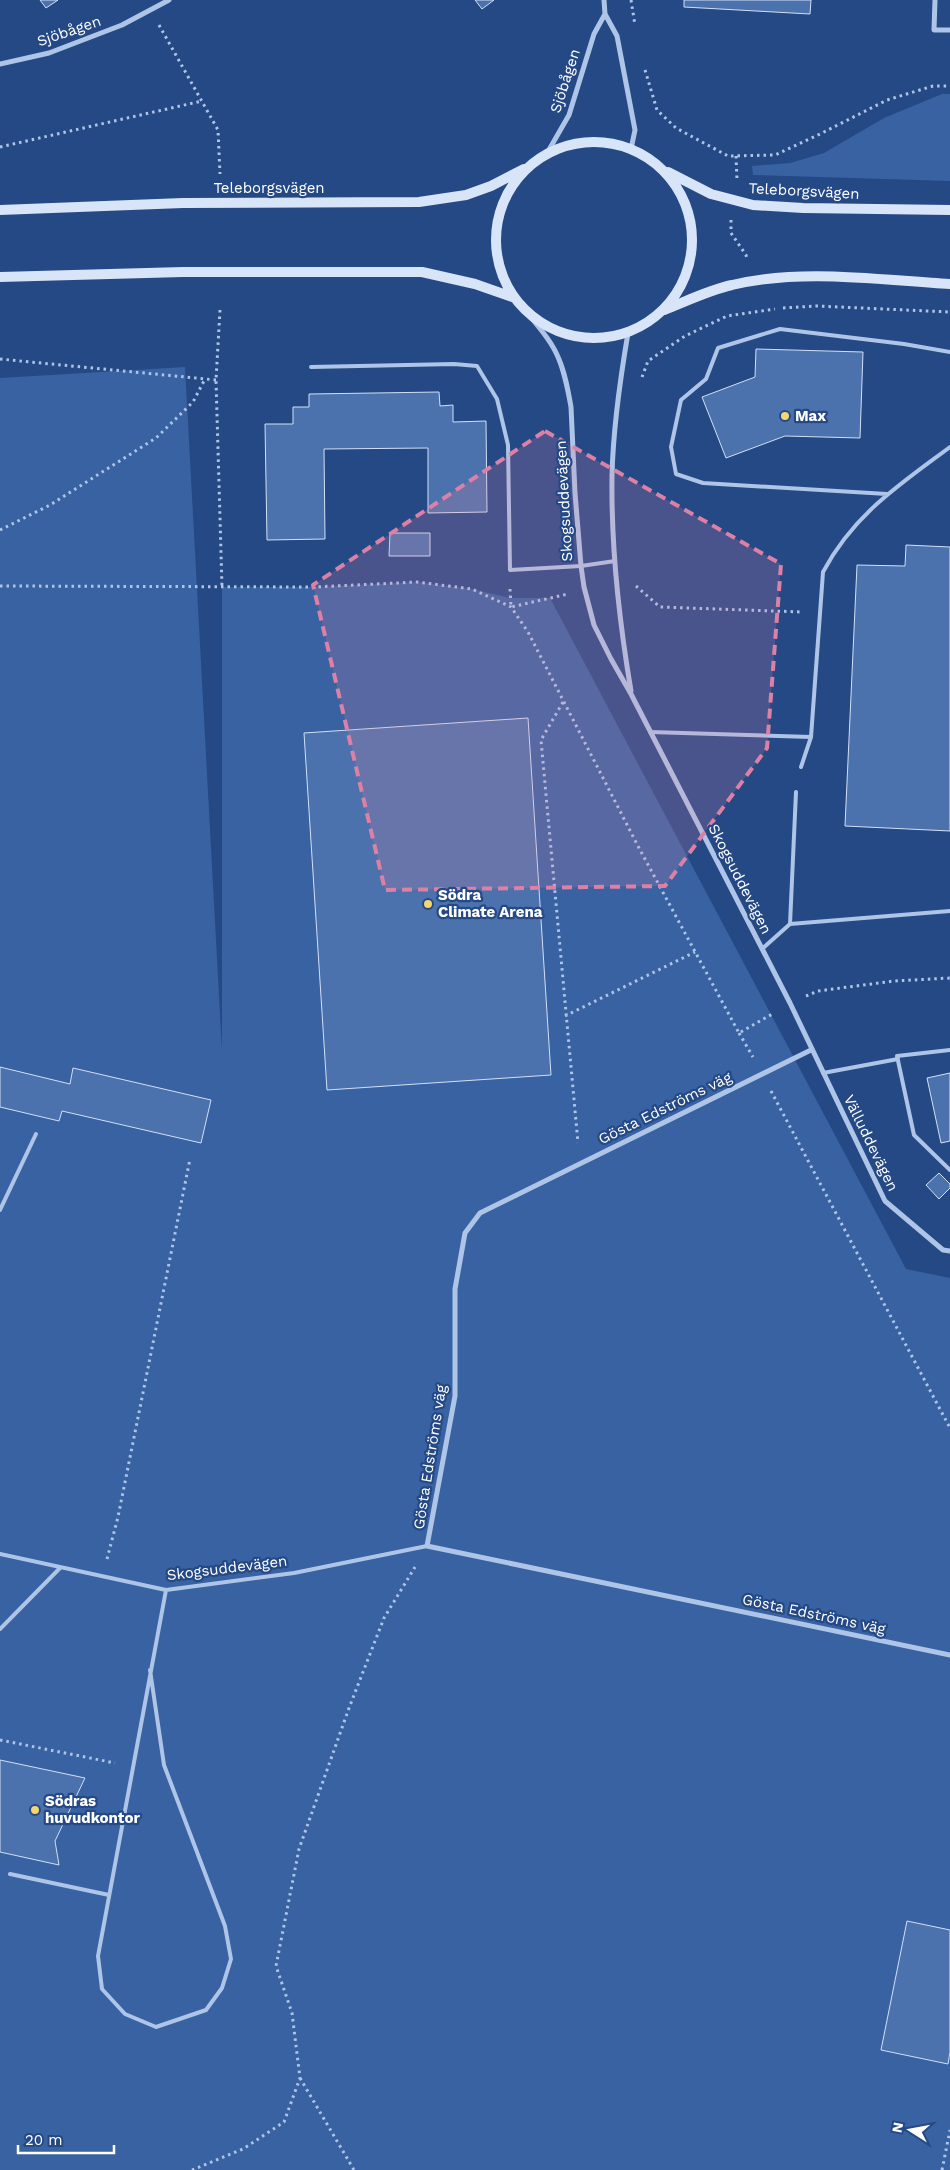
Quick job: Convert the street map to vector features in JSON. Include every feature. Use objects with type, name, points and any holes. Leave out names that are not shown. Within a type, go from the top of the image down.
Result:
[{"type":"main road","points":[[579,143],[615,144],[632,149],[648,158],[663,170],[676,185],[685,202],[693,241],[690,261],[684,280],[675,297],[661,312],[646,324],[628,333],[604,338],[581,338],[550,328],[524,309],[506,284],[501,269],[496,237],[503,204],[515,183],[531,165],[562,147],[579,143]]},
{"type":"main road","name":"Teleborgsvägen","points":[[0,210],[183,204],[419,202],[466,195],[491,186],[531,165]]},
{"type":"main road","name":"Teleborgsvägen","points":[[663,170],[710,194],[753,205],[950,210]]},
{"type":"main road","points":[[0,277],[183,272],[422,272],[458,279],[515,298]]},
{"type":"main road","points":[[661,312],[703,294],[751,281],[822,277],[950,284]]},
{"type":"street","name":"Sjöbågen","points":[[0,64],[49,53],[122,25],[169,0]]},
{"type":"street","points":[[604,0],[605,14],[617,36],[635,130],[632,149]]},
{"type":"street","points":[[935,0],[934,30],[950,30]]},
{"type":"street","name":"Sjöbågen","points":[[546,155],[569,115],[594,34],[605,14]]},
{"type":"street","name":"Skogsuddevägen","points":[[524,309],[558,357],[572,407],[580,566],[594,625],[611,659],[632,694],[790,1003],[811,1050]]},
{"type":"street","name":"Skogsuddevägen","points":[[628,333],[618,395],[612,476],[616,577],[623,644],[632,694]]},
{"type":"street","name":"Välluddevägen","points":[[811,1050],[885,1201],[944,1250],[950,1251]]},
{"type":"street","name":"Gösta Edströms väg","points":[[811,1050],[480,1213],[465,1233],[455,1289],[455,1396],[428,1546],[950,1655]]},
{"type":"lane","points":[[887,494],[703,483],[676,474],[671,447],[681,400],[706,379],[718,348],[780,329],[904,344],[950,352]]},
{"type":"lane","points":[[311,367],[454,364],[477,366],[497,399],[508,445],[510,570],[580,566],[615,561]]},
{"type":"lane","points":[[801,767],[811,737],[823,572],[836,548],[856,523],[887,494],[950,447]]},
{"type":"lane","points":[[650,732],[811,737]]},
{"type":"lane","points":[[790,924],[796,792]]},
{"type":"lane","points":[[762,949],[790,924],[950,911]]},
{"type":"lane","points":[[950,1050],[897,1056],[914,1135],[950,1170]]},
{"type":"lane","points":[[823,1073],[898,1059]]},
{"type":"lane","points":[[0,1210],[36,1134]]},
{"type":"lane","name":"Skogsuddevägen","points":[[0,1554],[166,1590],[294,1573],[428,1546]]},
{"type":"lane","points":[[0,1629],[60,1568]]},
{"type":"lane","points":[[150,1670],[164,1765],[225,1926],[231,1959],[222,1988],[206,2010],[156,2027],[125,2014],[102,1989],[98,1956],[150,1670],[166,1590]]},
{"type":"lane","points":[[10,1874],[109,1895]]},
{"type":"path","points":[[631,0],[636,32]]},
{"type":"path","points":[[150,10],[218,130],[220,174]]},
{"type":"path","points":[[644,67],[657,110],[676,128],[728,156],[775,155],[887,100],[933,86],[950,86]]},
{"type":"path","points":[[0,147],[202,101]]},
{"type":"path","points":[[736,156],[737,177],[731,200],[731,233],[746,255],[751,281]]},
{"type":"path","points":[[220,310],[216,380],[222,587]]},
{"type":"path","points":[[0,358],[216,380]]},
{"type":"path","points":[[0,530],[50,505],[156,438],[193,402],[205,379]]},
{"type":"path","points":[[510,570],[511,607]]},
{"type":"path","points":[[616,577],[622,574],[660,607],[820,613]]},
{"type":"path","points":[[0,586],[314,587],[417,582],[472,589],[511,607],[528,632],[695,952],[950,1428]]},
{"type":"path","points":[[511,607],[561,597],[584,587]]},
{"type":"path","points":[[563,701],[541,740],[579,1153]]},
{"type":"path","points":[[565,1016],[695,952]]},
{"type":"path","points":[[739,1033],[790,1003],[818,991],[894,981],[950,978]]},
{"type":"path","points":[[95,1576],[109,1557],[190,1159]]},
{"type":"path","points":[[354,2170],[300,2078],[292,2013],[276,1966],[299,1849],[349,1708],[384,1618],[428,1546]]},
{"type":"path","points":[[0,1740],[133,1767]]},
{"type":"path","points":[[192,2170],[243,2150],[284,2122],[300,2078]]},
{"type":"path","points":[[942,2170],[950,2130]]},
{"type":"highlighted area","points":[[545,431],[781,564],[767,748],[665,886],[385,890],[313,585]]},
{"type":"shaded area","points":[[942,94],[950,94],[950,181],[753,175],[752,166],[790,163],[824,153],[884,118]]},
{"type":"shaded area","points":[[185,367],[222,1051],[222,587],[314,587],[417,582],[472,589],[510,598],[550,598],[906,1269],[950,1278],[950,2170],[0,2170],[0,378]]},
{"type":"building","points":[[40,0],[58,0],[46,8]]},
{"type":"building","points":[[475,0],[494,0],[482,9]]},
{"type":"building","points":[[684,0],[811,0],[810,14],[684,7]]},
{"type":"building","name":"Max","points":[[756,349],[863,352],[860,438],[785,436],[726,458],[702,397],[755,377]]},
{"type":"building","points":[[439,392],[440,406],[453,405],[453,422],[486,421],[487,512],[428,513],[428,448],[324,449],[325,539],[267,540],[265,424],[293,424],[293,407],[309,407],[309,394]]},
{"type":"building","points":[[390,533],[430,533],[430,556],[389,556]]},
{"type":"building","points":[[906,545],[950,547],[950,831],[845,826],[857,565],[905,566]]},
{"type":"building","name":"Södra Climate Arena","points":[[528,718],[551,1075],[327,1090],[304,733]]},
{"type":"building","points":[[0,1067],[70,1084],[73,1068],[211,1100],[201,1143],[62,1111],[59,1121],[0,1107]]},
{"type":"building","points":[[950,1073],[950,1141],[941,1143],[927,1078]]},
{"type":"building","points":[[939,1173],[950,1184],[950,1188],[939,1199],[926,1185]]},
{"type":"building","name":"Södras huvudkontor","points":[[0,1760],[85,1778],[55,1841],[59,1865],[0,1852]]},
{"type":"building","points":[[907,1921],[950,1930],[950,2052],[948,2064],[881,2050]]},
{"type":"place","name":"Max","points":[[785,416]]},
{"type":"place","name":"Södra Climate Arena","points":[[428,904]]},
{"type":"place","name":"Södras huvudkontor","points":[[35,1810]]}]
